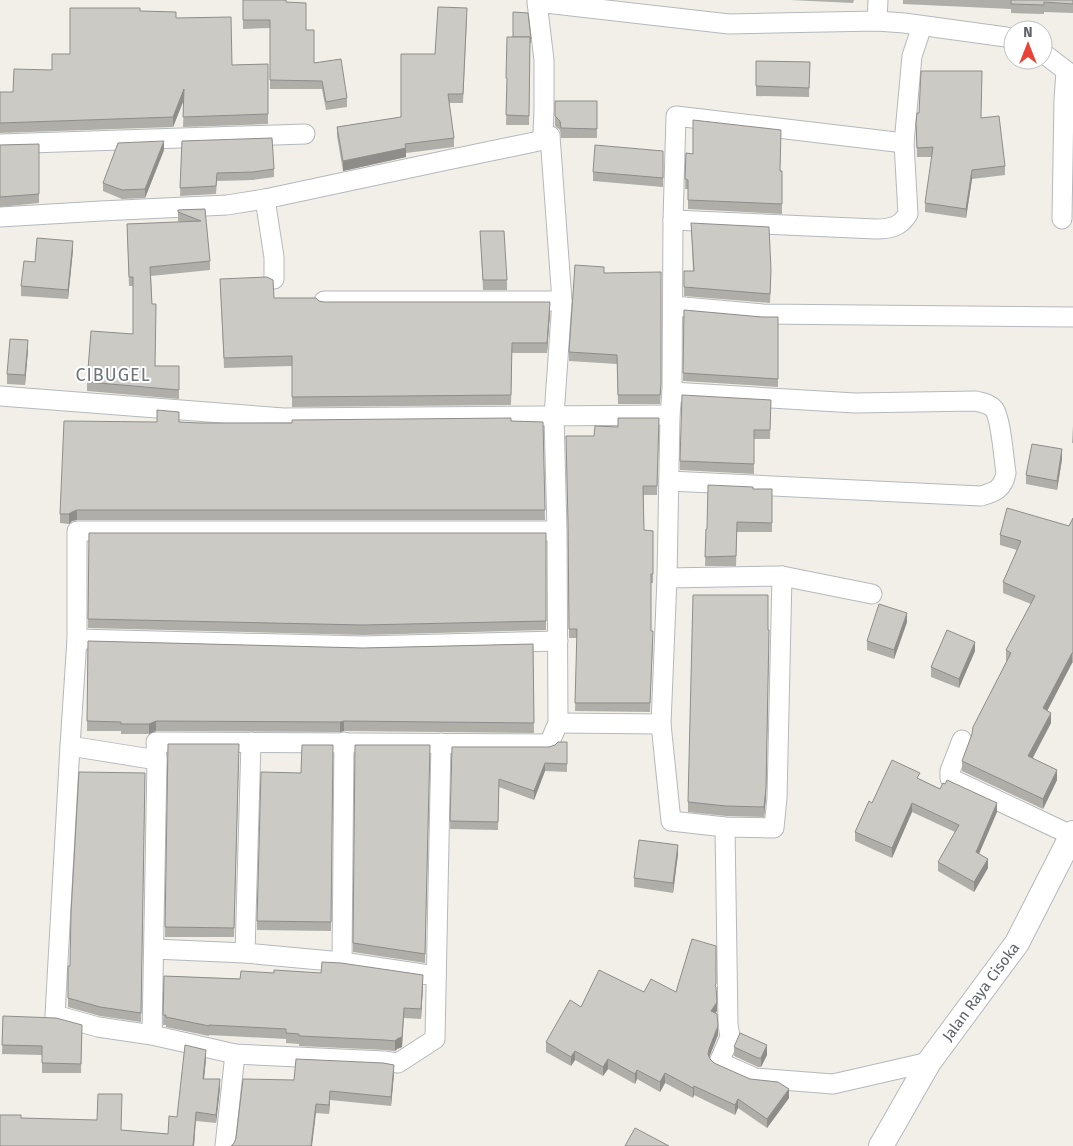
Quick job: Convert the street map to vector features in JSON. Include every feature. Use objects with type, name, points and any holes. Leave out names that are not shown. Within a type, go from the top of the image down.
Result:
[{"type":"street","points":[[876,22],[878,0]]},
{"type":"street","points":[[550,136],[543,133],[544,60],[537,1],[729,24],[904,23],[1003,36]]},
{"type":"street","points":[[673,220],[876,229],[885,229],[903,222],[908,214],[904,143],[912,56],[922,26]]},
{"type":"street","points":[[1053,60],[1070,73],[1064,100],[1062,219]]},
{"type":"street","points":[[782,576],[778,798],[774,828],[725,827],[671,822],[661,724],[672,392],[676,116],[904,143]]},
{"type":"street","points":[[0,144],[305,134]]},
{"type":"street","points":[[0,217],[227,205],[265,200],[539,141],[550,136]]},
{"type":"street","points":[[152,1034],[158,760],[156,742],[549,744],[558,722],[554,416],[562,301],[550,136]]},
{"type":"street","points":[[265,200],[274,257],[274,279]]},
{"type":"street","points":[[324,301],[562,301]]},
{"type":"street","points":[[673,306],[763,314],[1073,318]]},
{"type":"street","points":[[669,481],[981,496],[999,489],[1005,481],[1006,473],[998,418],[994,409],[988,404],[976,401],[855,403],[672,392]]},
{"type":"street","points":[[0,396],[284,418],[670,414]]},
{"type":"street","points":[[441,743],[435,1039],[398,1063],[235,1054],[152,1034],[98,1027],[55,1015],[77,639],[77,531],[557,531]]},
{"type":"street","points":[[667,578],[782,576],[872,594]]},
{"type":"street","points":[[77,639],[364,646],[558,641]]},
{"type":"street","points":[[558,722],[661,724]]},
{"type":"street","points":[[962,740],[950,771],[950,778],[1072,834]]},
{"type":"street","points":[[245,953],[250,742]]},
{"type":"street","points":[[342,962],[344,742]]},
{"type":"street","points":[[70,746],[158,760]]},
{"type":"street","points":[[725,827],[728,1024],[730,1037],[719,1062],[755,1078],[833,1084],[929,1062]]},
{"type":"street","name":"Jalan Raya Cisoka","points":[[881,1146],[929,1062],[1016,943],[1072,834]]},
{"type":"street","points":[[154,950],[245,953],[342,962],[436,976]]},
{"type":"street","points":[[225,1146],[235,1054]]},
{"type":"building","points":[[243,0],[286,0],[286,2],[306,3],[306,30],[314,30],[314,63],[341,59],[347,98],[326,102],[322,81],[270,80],[270,20],[243,20]]},
{"type":"building","points":[[1011,0],[1073,0],[1073,4],[1044,2],[1044,5],[1011,4]]},
{"type":"building","points":[[438,7],[467,8],[463,94],[448,94],[454,138],[405,144],[406,148],[343,161],[337,127],[401,117],[401,54],[435,54]]},
{"type":"building","points":[[70,8],[140,8],[140,11],[176,12],[176,18],[231,17],[232,65],[268,64],[268,114],[183,117],[184,89],[173,117],[0,123],[0,92],[13,92],[14,69],[52,70],[52,54],[70,54]]},
{"type":"building","points":[[513,12],[528,13],[531,39],[530,37],[513,37]]},
{"type":"building","points":[[507,37],[530,37],[529,116],[506,115]]},
{"type":"building","points":[[756,61],[810,62],[809,88],[756,86]]},
{"type":"building","points":[[921,71],[982,71],[981,118],[999,116],[1005,166],[972,170],[966,209],[925,203],[933,147],[917,148],[916,123],[917,113],[919,113]]},
{"type":"building","points":[[555,101],[597,101],[597,129],[561,128],[560,121],[555,116]]},
{"type":"building","points":[[693,120],[781,130],[780,171],[782,171],[782,204],[688,200],[688,180],[685,179],[686,153],[693,154]]},
{"type":"building","points":[[272,138],[274,169],[253,172],[217,173],[216,186],[180,188],[182,141]]},
{"type":"building","points":[[164,141],[145,189],[122,190],[103,183],[118,143]]},
{"type":"building","points":[[39,144],[39,194],[0,197],[0,145]]},
{"type":"building","points":[[595,145],[663,151],[663,178],[593,172]]},
{"type":"building","points":[[205,209],[210,261],[150,267],[152,304],[156,304],[155,366],[179,366],[179,390],[87,382],[91,331],[133,334],[133,277],[129,277],[127,224],[201,221],[178,212],[178,210]]},
{"type":"building","points":[[691,223],[769,227],[770,294],[684,287],[684,271],[694,271]]},
{"type":"building","points":[[480,231],[504,231],[507,280],[483,280]]},
{"type":"building","points":[[37,238],[73,241],[68,290],[21,286],[24,261],[35,262]]},
{"type":"building","points":[[575,265],[604,267],[604,273],[661,272],[660,395],[618,395],[617,355],[569,352]]},
{"type":"building","points":[[267,277],[273,280],[274,298],[316,298],[324,302],[550,302],[547,343],[512,343],[511,395],[292,397],[292,356],[224,358],[220,279]]},
{"type":"building","points":[[684,310],[778,317],[778,379],[683,373]]},
{"type":"building","points":[[10,339],[28,340],[25,375],[7,374]]},
{"type":"building","points":[[682,395],[771,400],[770,430],[754,430],[754,464],[680,461]]},
{"type":"building","points":[[157,410],[179,412],[179,422],[199,423],[292,423],[292,420],[511,418],[511,421],[543,422],[545,510],[77,510],[69,514],[60,514],[64,421],[157,422]]},
{"type":"building","points":[[618,418],[659,418],[657,486],[643,486],[644,530],[653,531],[651,631],[653,631],[650,703],[575,703],[577,629],[569,629],[566,436],[594,436],[595,426],[618,427]]},
{"type":"building","points":[[1032,444],[1062,449],[1057,481],[1026,475]]},
{"type":"building","points":[[708,485],[772,489],[772,523],[737,522],[736,556],[705,557]]},
{"type":"building","points":[[1007,508],[1069,526],[1073,518],[1073,653],[1043,708],[1051,713],[1028,756],[1057,770],[1043,799],[962,761],[973,727],[1011,653],[1006,650],[1035,596],[1003,582],[1021,541],[1000,535]]},
{"type":"building","points":[[89,533],[546,533],[546,621],[363,625],[88,619]]},
{"type":"building","points":[[693,595],[768,595],[769,630],[764,807],[688,802]]},
{"type":"building","points":[[879,604],[907,613],[894,650],[867,641]]},
{"type":"building","points":[[947,630],[975,642],[959,679],[931,667]]},
{"type":"building","points":[[88,641],[363,648],[533,644],[534,723],[156,721],[149,724],[121,724],[121,722],[87,721]]},
{"type":"building","points":[[558,742],[567,742],[567,764],[545,763],[534,791],[499,779],[498,822],[450,821],[452,747],[549,747]]},
{"type":"building","points":[[168,744],[239,744],[234,928],[165,927]]},
{"type":"building","points":[[302,745],[333,745],[331,922],[257,921],[261,772],[301,773]]},
{"type":"building","points":[[355,745],[430,745],[425,954],[353,943]]},
{"type":"building","points":[[892,760],[920,773],[917,778],[940,789],[947,780],[997,803],[976,852],[988,859],[974,882],[938,862],[959,825],[912,803],[892,848],[855,832],[869,801],[872,803]]},
{"type":"building","points":[[79,772],[145,773],[141,1013],[100,1007],[68,998],[68,966],[70,966]]},
{"type":"building","points":[[639,840],[678,845],[673,883],[634,878]]},
{"type":"building","points":[[692,939],[716,946],[715,986],[717,1002],[711,1011],[717,1014],[718,1026],[709,1049],[710,1059],[714,1063],[750,1079],[778,1082],[789,1089],[767,1119],[738,1099],[735,1105],[694,1086],[693,1088],[665,1073],[660,1082],[637,1070],[635,1074],[608,1059],[603,1067],[575,1051],[571,1057],[546,1042],[570,1000],[581,1007],[599,970],[644,992],[651,979],[676,992]]},
{"type":"building","points":[[322,962],[423,975],[421,1009],[404,1008],[402,1037],[395,1041],[299,1036],[299,1034],[286,1033],[286,1029],[209,1026],[163,1015],[164,976],[240,979],[241,971],[274,973],[274,970],[321,973]]},
{"type":"building","points":[[3,1016],[56,1018],[82,1025],[81,1064],[42,1063],[42,1046],[2,1045]]},
{"type":"building","points":[[740,1033],[767,1045],[761,1058],[734,1047]]},
{"type":"building","points":[[185,1045],[206,1050],[203,1079],[220,1079],[216,1115],[196,1112],[193,1146],[0,1146],[0,1115],[21,1115],[21,1118],[97,1120],[98,1094],[122,1094],[121,1130],[168,1134],[169,1116],[177,1117]]},
{"type":"building","points":[[296,1059],[394,1065],[391,1097],[330,1091],[329,1105],[316,1104],[311,1146],[231,1146],[236,1138],[243,1079],[294,1080]]},
{"type":"building","points":[[635,1128],[669,1146],[625,1146]]},
{"type":"district","name":"CIBUGEL","points":[[113,375]]}]
